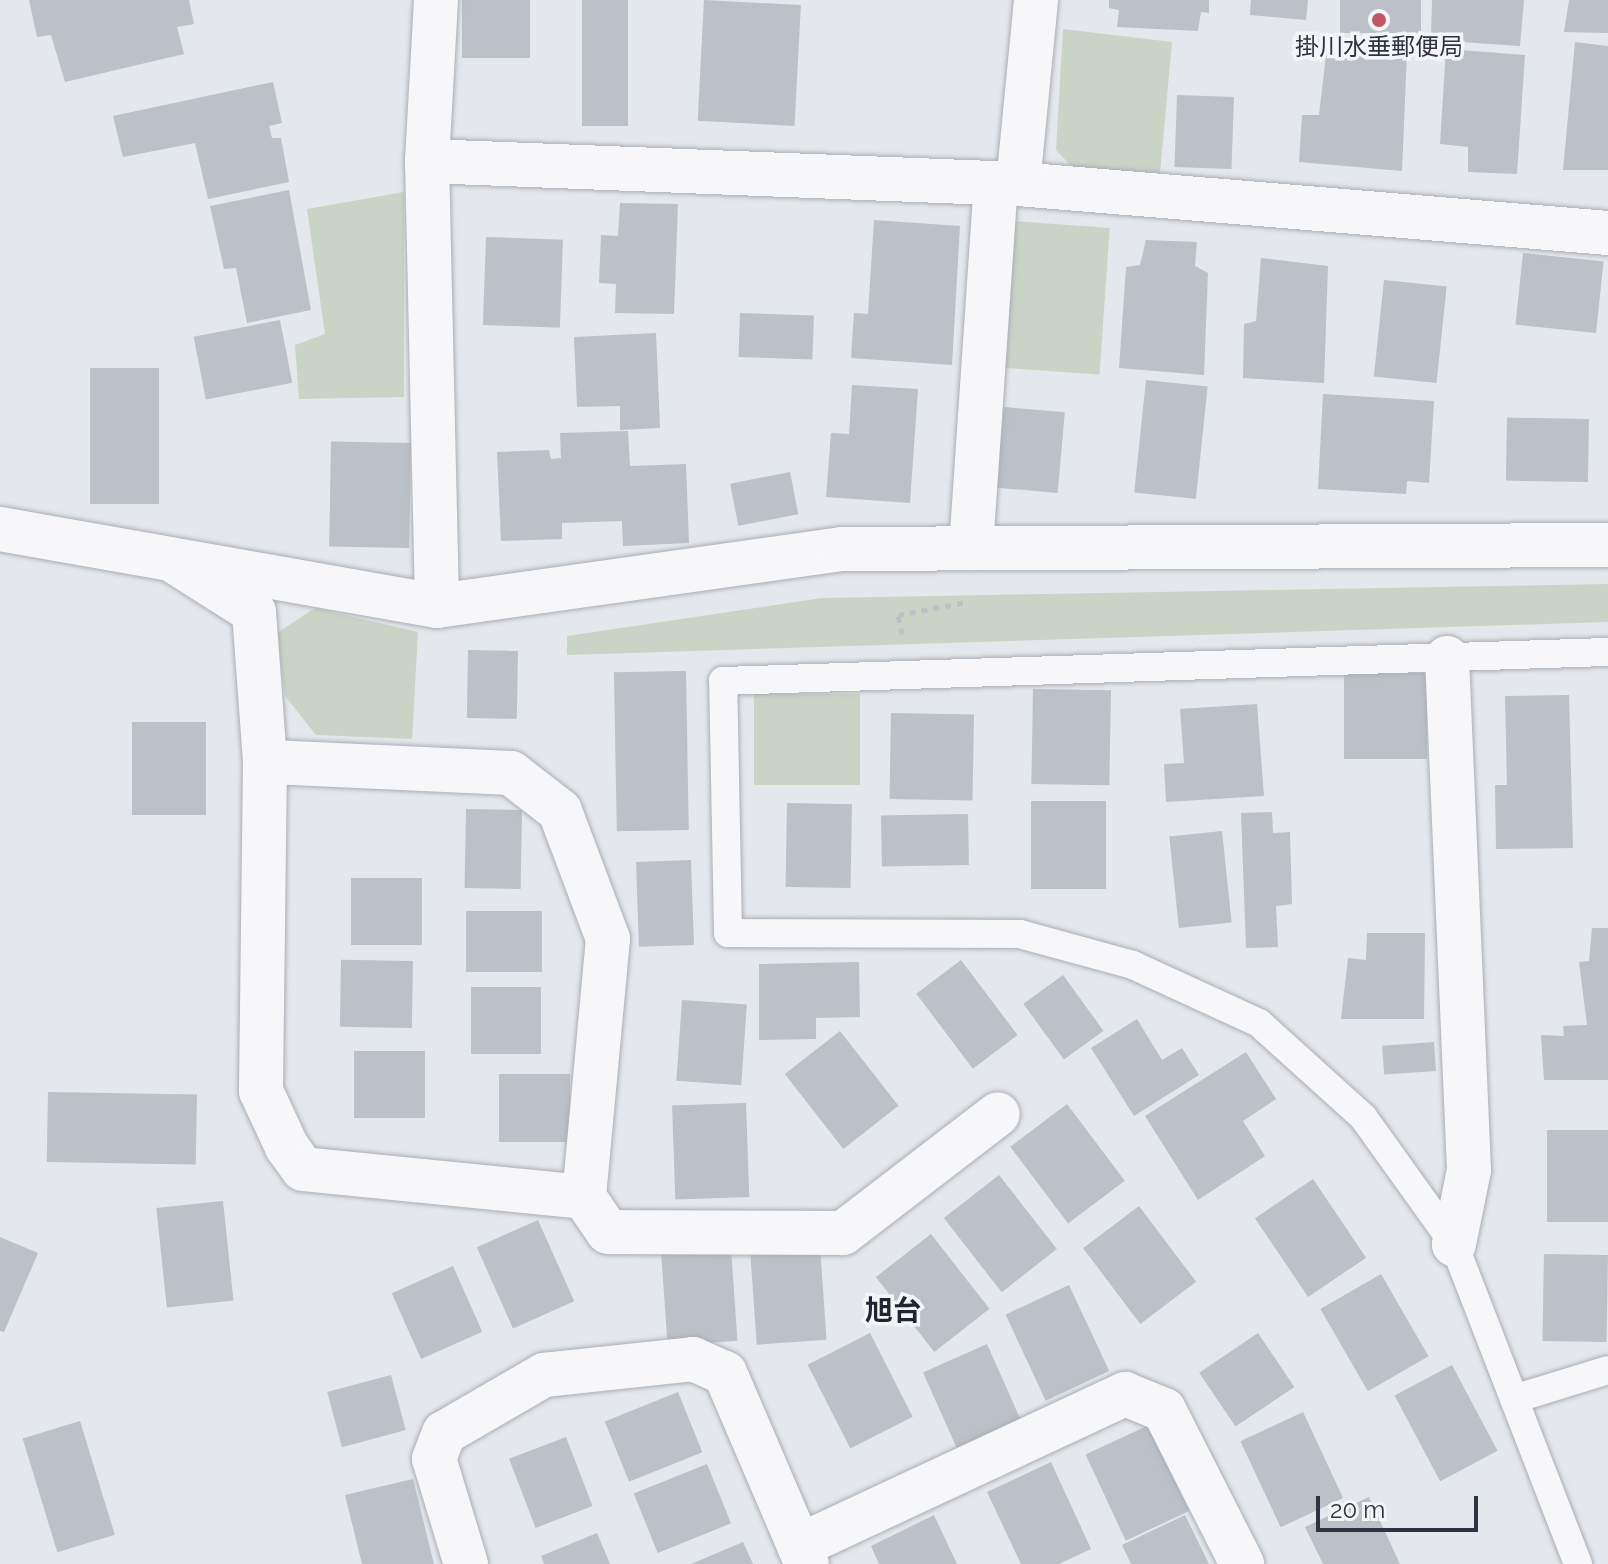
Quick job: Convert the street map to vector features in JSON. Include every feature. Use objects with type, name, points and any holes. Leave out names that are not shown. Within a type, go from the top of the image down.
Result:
[{"type":"street","points":[[436,0],[427,161],[437,606]]},
{"type":"street","points":[[971,548],[1007,184],[1036,0]]},
{"type":"street","points":[[427,161],[1007,184],[1608,233]]},
{"type":"street","points":[[0,529],[437,606],[842,549],[1608,545]]},
{"type":"street","points":[[172,560],[254,612],[265,762],[261,1091],[287,1147],[303,1169],[584,1197]]},
{"type":"street","points":[[1447,658],[1469,1170],[1454,1244]]},
{"type":"street","points":[[265,762],[511,773],[560,811],[608,939],[584,1197],[608,1232],[843,1233],[998,1114]]},
{"type":"street","points":[[466,1564],[434,1459],[444,1433],[544,1375],[693,1359],[725,1373],[803,1555],[1125,1394],[1164,1410],[1242,1564]]},
{"type":"lane","points":[[1578,1564],[1454,1244],[1363,1117],[1259,1023],[1133,965],[1020,934],[728,933],[723,681],[1608,652]]},
{"type":"lane","points":[[1514,1399],[1608,1370]]},
{"type":"path","points":[[911,675],[898,615],[972,601]]},
{"type":"green space","points":[[1063,29],[1172,42],[1160,173],[1073,168],[1056,150]]},
{"type":"green space","points":[[404,192],[404,397],[299,399],[295,345],[325,334],[307,209]]},
{"type":"green space","points":[[1011,221],[1110,228],[1100,375],[1001,368]]},
{"type":"green space","points":[[1608,584],[1608,622],[567,655],[567,636],[822,598]]},
{"type":"green space","points":[[315,608],[418,632],[412,739],[316,735],[285,696],[277,633]]},
{"type":"green space","points":[[754,694],[860,694],[860,785],[754,785]]},
{"type":"building","points":[[29,0],[189,0],[194,24],[177,27],[184,54],[65,82],[51,35],[37,37]]},
{"type":"building","points":[[462,0],[530,0],[530,58],[462,58]]},
{"type":"building","points":[[582,0],[628,0],[628,126],[582,126]]},
{"type":"building","points":[[704,0],[801,5],[795,126],[698,121]]},
{"type":"building","points":[[1109,0],[1209,0],[1209,13],[1201,12],[1198,31],[1117,27],[1119,10],[1109,8]]},
{"type":"building","points":[[1251,0],[1308,0],[1306,20],[1250,15]]},
{"type":"building","name":"掛川水垂郵便局","points":[[1340,0],[1421,0],[1421,33],[1340,33]]},
{"type":"building","points":[[1432,0],[1524,0],[1520,46],[1431,40]]},
{"type":"building","points":[[1569,0],[1608,0],[1608,33],[1564,32]]},
{"type":"building","points":[[1575,42],[1608,46],[1608,170],[1563,170]]},
{"type":"building","points":[[1327,47],[1407,53],[1402,171],[1299,162],[1302,115],[1319,115]]},
{"type":"building","points":[[1446,49],[1525,55],[1517,174],[1468,172],[1468,147],[1440,144]]},
{"type":"building","points":[[273,82],[282,123],[269,126],[272,138],[281,138],[289,182],[208,199],[195,143],[123,157],[113,116]]},
{"type":"building","points":[[1177,95],[1234,97],[1231,169],[1174,167]]},
{"type":"building","points":[[289,190],[311,310],[247,323],[236,268],[224,269],[210,206]]},
{"type":"building","points":[[620,203],[678,204],[674,314],[615,313],[616,284],[599,283],[601,235],[618,236]]},
{"type":"building","points":[[874,220],[960,226],[952,365],[851,358],[854,313],[868,314]]},
{"type":"building","points":[[486,237],[563,240],[560,328],[483,325]]},
{"type":"building","points":[[1146,240],[1197,242],[1195,266],[1208,273],[1204,375],[1119,368],[1126,267],[1140,265]]},
{"type":"building","points":[[1523,253],[1604,261],[1596,333],[1515,325]]},
{"type":"building","points":[[1261,258],[1328,266],[1324,383],[1243,378],[1244,324],[1256,321]]},
{"type":"building","points":[[1384,280],[1447,287],[1437,383],[1374,376]]},
{"type":"building","points":[[740,313],[814,316],[812,360],[738,357]]},
{"type":"building","points":[[280,320],[292,383],[206,400],[194,337]]},
{"type":"building","points":[[656,333],[660,428],[620,430],[620,406],[577,407],[574,337]]},
{"type":"building","points":[[90,368],[159,368],[159,504],[90,504]]},
{"type":"building","points":[[1146,380],[1208,386],[1196,499],[1134,492]]},
{"type":"building","points":[[852,385],[918,389],[910,503],[826,497],[831,433],[849,434]]},
{"type":"building","points":[[1323,394],[1434,401],[1429,483],[1407,481],[1406,494],[1318,489]]},
{"type":"building","points":[[1004,407],[1065,412],[1058,493],[997,488]]},
{"type":"building","points":[[1507,418],[1589,419],[1588,482],[1506,481]]},
{"type":"building","points":[[628,431],[630,466],[686,464],[689,543],[623,546],[622,521],[562,523],[562,539],[501,541],[497,452],[549,450],[551,459],[561,458],[560,433]]},
{"type":"building","points":[[331,442],[411,443],[409,548],[329,547]]},
{"type":"building","points":[[790,472],[798,514],[738,526],[730,484]]},
{"type":"building","points":[[468,650],[518,651],[517,719],[467,718]]},
{"type":"building","points":[[686,671],[689,830],[617,831],[614,672]]},
{"type":"building","points":[[1344,673],[1427,673],[1427,759],[1344,759]]},
{"type":"building","points":[[1033,689],[1111,690],[1109,785],[1031,784]]},
{"type":"building","points":[[1569,695],[1573,848],[1496,849],[1495,785],[1507,785],[1505,696]]},
{"type":"building","points":[[1257,704],[1264,796],[1166,802],[1164,764],[1184,763],[1180,709]]},
{"type":"building","points":[[891,713],[974,714],[972,800],[889,799]]},
{"type":"building","points":[[132,722],[206,722],[206,815],[132,815]]},
{"type":"building","points":[[1031,801],[1106,801],[1106,889],[1031,889]]},
{"type":"building","points":[[787,803],[852,804],[851,888],[786,887]]},
{"type":"building","points":[[466,809],[522,810],[521,889],[465,888]]},
{"type":"building","points":[[1272,812],[1273,833],[1290,832],[1292,904],[1276,906],[1278,947],[1246,948],[1241,813]]},
{"type":"building","points":[[968,814],[969,865],[882,867],[881,816]]},
{"type":"building","points":[[1222,831],[1232,922],[1179,928],[1169,837]]},
{"type":"building","points":[[691,860],[694,945],[639,947],[636,862]]},
{"type":"building","points":[[351,878],[422,878],[422,945],[351,945]]},
{"type":"building","points":[[466,911],[542,911],[542,972],[466,972]]},
{"type":"building","points":[[1592,928],[1608,928],[1608,1080],[1544,1080],[1541,1035],[1564,1036],[1563,1026],[1587,1025],[1579,962],[1589,961]]},
{"type":"building","points":[[1367,933],[1425,933],[1424,1019],[1341,1019],[1348,958],[1366,960]]},
{"type":"building","points":[[341,960],[413,961],[412,1028],[340,1027]]},
{"type":"building","points":[[961,960],[1018,1035],[973,1069],[916,994]]},
{"type":"building","points":[[859,962],[860,1017],[816,1018],[816,1039],[759,1040],[759,964]]},
{"type":"building","points":[[1063,975],[1104,1031],[1064,1060],[1023,1004]]},
{"type":"building","points":[[471,987],[541,987],[541,1054],[471,1054]]},
{"type":"building","points":[[682,1000],[747,1005],[741,1085],[676,1081]]},
{"type":"building","points":[[1137,1019],[1162,1060],[1182,1048],[1199,1075],[1134,1116],[1091,1048]]},
{"type":"building","points":[[840,1031],[898,1106],[843,1149],[785,1074]]},
{"type":"building","points":[[1434,1042],[1436,1071],[1384,1075],[1382,1046]]},
{"type":"building","points":[[354,1051],[425,1051],[425,1118],[354,1118]]},
{"type":"building","points":[[1246,1052],[1276,1099],[1243,1121],[1265,1156],[1198,1200],[1145,1116]]},
{"type":"building","points":[[499,1074],[570,1074],[570,1142],[499,1142]]},
{"type":"building","points":[[48,1092],[197,1095],[196,1165],[47,1162]]},
{"type":"building","points":[[746,1103],[749,1197],[675,1200],[672,1106]]},
{"type":"building","points":[[1067,1104],[1125,1181],[1068,1223],[1010,1147]]},
{"type":"building","points":[[1547,1130],[1608,1130],[1608,1222],[1547,1222]]},
{"type":"building","points":[[999,1175],[1057,1249],[1002,1292],[944,1218]]},
{"type":"building","points":[[1313,1179],[1366,1258],[1308,1297],[1255,1218]]},
{"type":"building","points":[[223,1201],[233,1300],[167,1307],[156,1208]]},
{"type":"building","points":[[1139,1206],[1196,1282],[1140,1324],[1083,1248]]},
{"type":"building","points":[[538,1220],[574,1301],[513,1329],[477,1247]]},
{"type":"building","points":[[931,1234],[989,1309],[934,1352],[876,1277]]},
{"type":"building","points":[[0,1237],[38,1253],[4,1332],[0,1331]]},
{"type":"building","points":[[820,1246],[827,1340],[757,1345],[750,1251]]},
{"type":"building","points":[[731,1248],[737,1341],[668,1346],[661,1253]]},
{"type":"building","points":[[1544,1254],[1608,1255],[1606,1342],[1542,1341]]},
{"type":"building","points":[[453,1266],[482,1332],[421,1359],[392,1293]]},
{"type":"building","points":[[1381,1274],[1428,1356],[1368,1391],[1320,1309]]},
{"type":"building","points":[[1069,1285],[1109,1371],[1046,1401],[1006,1315]]},
{"type":"building","points":[[870,1333],[913,1417],[850,1449],[808,1365]]},
{"type":"building","points":[[1258,1333],[1294,1387],[1235,1427],[1199,1373]]},
{"type":"building","points":[[987,1344],[1026,1431],[962,1459],[923,1372]]},
{"type":"building","points":[[1452,1365],[1498,1451],[1440,1481],[1395,1396]]},
{"type":"building","points":[[391,1375],[406,1430],[342,1447],[327,1392]]},
{"type":"building","points":[[678,1392],[702,1452],[629,1482],[605,1422]]},
{"type":"building","points":[[1303,1412],[1343,1498],[1281,1527],[1240,1441]]},
{"type":"building","points":[[80,1421],[115,1535],[57,1552],[23,1439]]},
{"type":"building","points":[[1149,1425],[1189,1511],[1126,1541],[1086,1455]]},
{"type":"building","points":[[566,1437],[593,1506],[536,1528],[509,1459]]},
{"type":"building","points":[[1051,1462],[1091,1549],[1059,1564],[1021,1564],[987,1492]]},
{"type":"building","points":[[707,1464],[731,1523],[658,1553],[634,1494]]},
{"type":"building","points":[[413,1479],[434,1564],[362,1564],[345,1495]]},
{"type":"building","points":[[1369,1497],[1400,1564],[1323,1564],[1305,1527]]},
{"type":"building","points":[[934,1515],[957,1564],[879,1564],[871,1546]]},
{"type":"building","points":[[1185,1515],[1209,1564],[1131,1564],[1122,1545]]},
{"type":"building","points":[[597,1533],[610,1564],[544,1564],[541,1556]]},
{"type":"building","points":[[743,1542],[753,1564],[691,1564]]},
{"type":"place","name":"掛川水垂郵便局","points":[[1379,20]]},
{"type":"district","name":"旭台","points":[[893,1311]]}]
